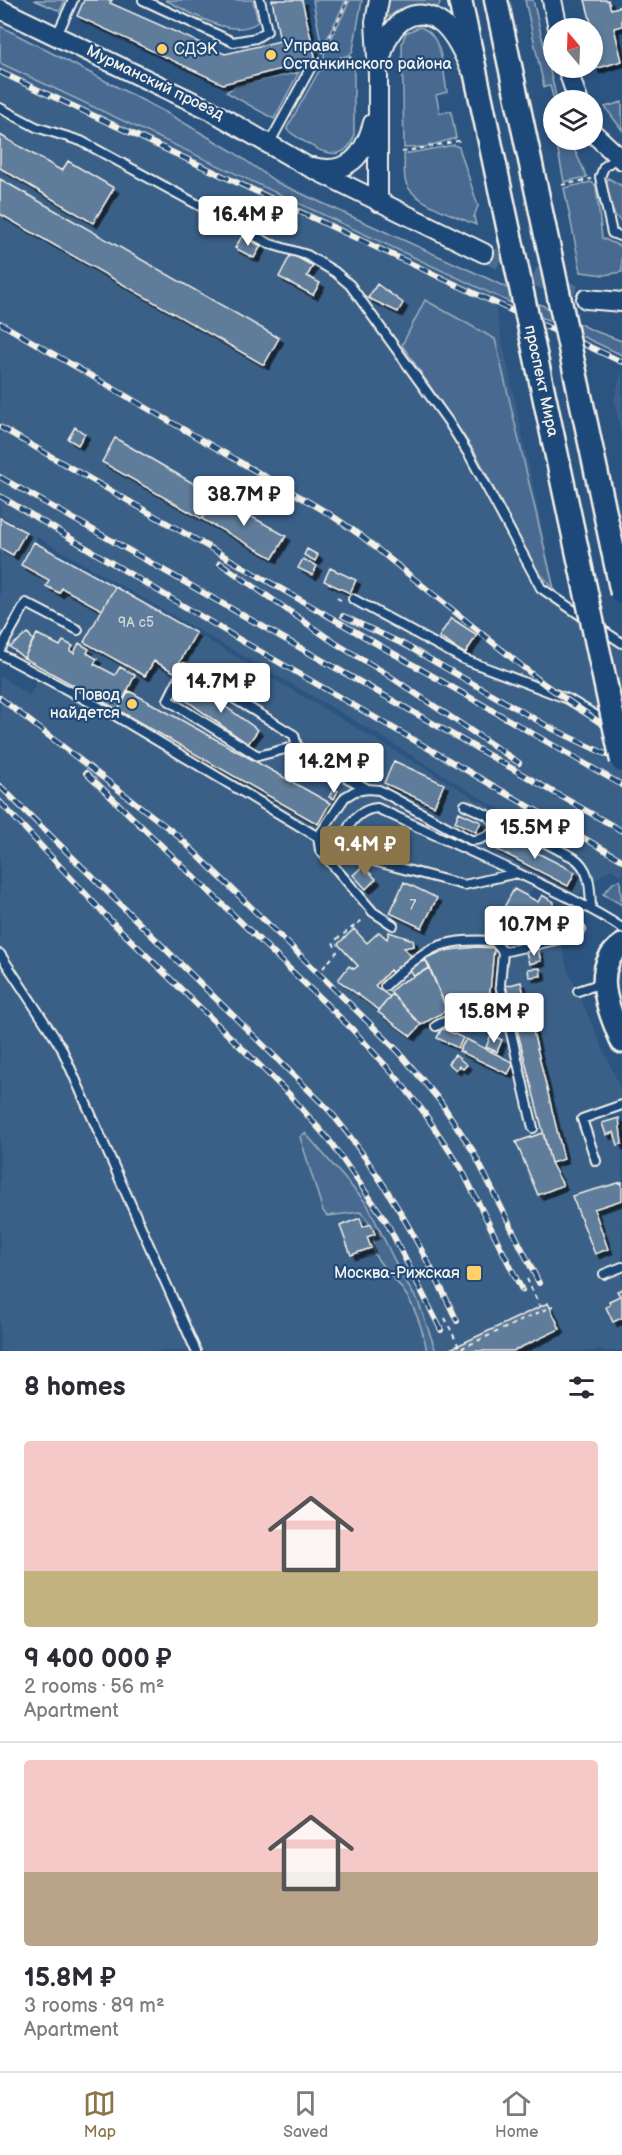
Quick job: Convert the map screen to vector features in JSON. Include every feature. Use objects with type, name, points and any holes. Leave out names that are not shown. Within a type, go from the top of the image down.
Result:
[{"type":"main road","name":"проспект Мира","points":[[460,0],[622,761]]},
{"type":"main road","points":[[497,4],[622,592]]},
{"type":"main road","points":[[622,945],[608,962],[604,983],[610,1013],[622,1042]]},
{"type":"street","points":[[378,202],[378,75],[375,22],[379,0]]},
{"type":"street","points":[[552,0],[556,18]]},
{"type":"street","name":"Мурманский проезд","points":[[0,9],[210,110],[305,165],[484,253]]},
{"type":"street","points":[[378,75],[389,31],[402,18],[420,13],[436,18],[448,30],[478,87]]},
{"type":"street","points":[[305,165],[330,169],[350,164],[358,158],[369,140],[378,105]]},
{"type":"street","points":[[603,142],[620,158]]},
{"type":"street","points":[[586,299],[622,302]]},
{"type":"lane","points":[[57,35],[73,0]]},
{"type":"lane","points":[[143,0],[233,42],[256,38],[267,31],[260,0]]},
{"type":"lane","points":[[269,144],[311,67]]},
{"type":"lane","points":[[0,108],[36,127],[81,141],[270,244],[307,255],[335,272],[350,285],[448,421],[471,458],[541,588],[622,643]]},
{"type":"lane","points":[[620,158],[604,167],[600,177],[612,233],[622,237]]},
{"type":"lane","points":[[353,599],[463,659],[568,699],[622,730]]},
{"type":"lane","points":[[78,630],[26,603],[0,652],[116,716],[318,837]]},
{"type":"lane","points":[[297,746],[258,756],[168,700],[184,668],[294,735],[297,746],[338,773],[368,789]]},
{"type":"lane","points":[[393,925],[373,912],[320,850],[318,837],[345,797],[355,791],[379,790],[471,840],[479,841],[501,830],[513,829],[579,861],[589,877],[591,908]]},
{"type":"lane","points":[[465,805],[487,815],[501,830]]},
{"type":"lane","points":[[517,873],[464,885],[362,858],[352,852],[348,844],[348,826],[360,812],[377,808],[517,873],[591,908],[622,928]]},
{"type":"lane","points":[[503,952],[564,938],[581,930]]},
{"type":"lane","points":[[385,986],[422,952],[448,943],[494,941],[503,952],[500,985],[533,1128]]},
{"type":"lane","points":[[0,954],[61,1047],[196,1351]]},
{"type":"lane","points":[[578,991],[604,983]]},
{"type":"lane","points":[[436,1026],[448,1019],[470,1013],[506,1012]]},
{"type":"lane","points":[[596,1161],[582,1119],[622,1105]]},
{"type":"lane","points":[[604,1274],[622,1267]]},
{"type":"path","points":[[348,0],[316,66],[356,56]]},
{"type":"path","points":[[402,152],[463,140]]},
{"type":"path","points":[[562,185],[591,179]]},
{"type":"path","points":[[323,968],[337,952],[333,942],[373,912]]},
{"type":"path","points":[[527,1279],[542,1311]]},
{"type":"path","points":[[445,1318],[460,1349],[553,1306]]},
{"type":"shaded area","points":[[34,0],[65,0],[60,11]]},
{"type":"shaded area","points":[[165,0],[253,0],[258,22],[248,27],[224,27]]},
{"type":"shaded area","points":[[313,0],[346,0],[322,49]]},
{"type":"shaded area","points":[[350,0],[362,0],[353,50],[350,55],[325,61],[324,54]]},
{"type":"shaded area","points":[[388,0],[439,0],[440,4],[438,7],[424,5],[400,9],[388,17],[385,13]]},
{"type":"shaded area","points":[[525,0],[533,0],[543,42],[543,78],[552,78],[555,90],[551,90],[550,86],[544,87]]},
{"type":"shaded area","points":[[0,26],[167,113],[232,151],[278,183],[489,279],[592,330],[622,341],[622,355],[0,63]]},
{"type":"shaded area","points":[[419,27],[427,30],[437,44],[447,92],[436,95],[440,113],[451,111],[456,138],[425,147],[404,148],[402,43],[406,33]]},
{"type":"shaded area","points":[[0,51],[489,279],[556,593],[622,637],[622,876],[611,869],[595,880],[583,881],[583,892],[579,895],[538,877],[528,896],[538,901],[542,895],[554,902],[553,910],[560,914],[556,921],[567,968],[622,1092],[620,1101],[605,1105],[610,1120],[619,1118],[622,1128],[622,1351],[0,1351],[0,676],[29,696],[45,670],[0,643],[0,517],[32,534],[0,515]],"holes":[[[37,537],[371,730],[487,802],[608,868],[493,809],[196,633],[35,542]]]},
{"type":"shaded area","points":[[354,61],[354,137],[348,147],[341,152],[322,151],[303,141],[287,128],[319,71]]},
{"type":"shaded area","points":[[299,72],[274,119],[226,92],[236,86]]},
{"type":"shaded area","points":[[622,102],[622,130],[605,107]]},
{"type":"shaded area","points":[[454,145],[459,147],[478,206],[474,217],[476,225],[426,203],[410,190],[406,183],[404,154]]},
{"type":"shaded area","points":[[558,150],[575,150],[587,177],[564,182]]},
{"type":"shaded area","points":[[608,178],[622,186],[622,222],[614,214],[609,202]]},
{"type":"shaded area","points":[[591,182],[596,186],[602,238],[622,247],[622,272],[604,275],[581,272],[564,188]]},
{"type":"shaded area","points":[[425,300],[495,339],[554,589],[536,569],[476,454],[402,345]]},
{"type":"shaded area","points":[[622,371],[622,437],[614,399]]},
{"type":"shaded area","points":[[620,880],[622,905],[603,894],[614,882]]},
{"type":"shaded area","points":[[305,1133],[367,1204],[403,1278],[418,1301],[436,1351],[427,1351],[421,1327],[411,1304],[403,1290],[373,1252],[373,1232],[367,1220],[360,1212],[327,1216],[323,1211],[300,1137]]},
{"type":"building","points":[[84,0],[112,0],[110,3],[225,54],[280,41],[272,0],[302,0],[316,60],[223,84],[77,16]]},
{"type":"building","points":[[585,0],[608,0],[611,9],[622,6],[622,26],[614,28],[622,61],[603,67],[603,18],[590,18]]},
{"type":"building","points":[[0,135],[62,171],[68,161],[114,188],[93,223],[0,168]]},
{"type":"building","points":[[0,179],[279,338],[264,365],[0,214]]},
{"type":"building","points":[[242,236],[261,246],[254,258],[235,248]]},
{"type":"building","points":[[291,254],[313,266],[307,276],[320,283],[313,295],[279,277]]},
{"type":"building","points":[[377,284],[403,303],[398,312],[368,298]]},
{"type":"building","points":[[75,427],[85,434],[78,445],[68,439]]},
{"type":"building","points":[[115,438],[215,496],[202,519],[102,462]]},
{"type":"building","points":[[215,496],[286,536],[273,558],[202,519]]},
{"type":"building","points":[[0,518],[26,532],[13,555],[0,548]]},
{"type":"building","points":[[34,542],[115,587],[102,610],[62,588],[59,593],[46,586],[49,580],[21,565]]},
{"type":"building","points":[[307,549],[318,555],[315,561],[304,555]]},
{"type":"building","points":[[303,559],[317,566],[312,575],[298,568]]},
{"type":"building","points":[[330,568],[356,580],[350,593],[324,581]]},
{"type":"building","points":[[115,587],[196,633],[174,672],[154,661],[145,676],[84,642]]},
{"type":"building","points":[[451,618],[477,635],[465,654],[439,637]]},
{"type":"building","points":[[28,633],[33,640],[24,658],[10,647]]},
{"type":"building","points":[[37,634],[60,646],[63,641],[73,646],[70,651],[74,653],[79,643],[89,649],[87,653],[97,659],[94,664],[115,675],[120,667],[135,675],[118,710],[24,658]]},
{"type":"building","points":[[194,684],[258,730],[248,744],[183,698]]},
{"type":"building","points":[[129,691],[330,803],[318,824],[118,710]]},
{"type":"building","points":[[394,761],[444,784],[434,806],[384,783]]},
{"type":"building","points":[[323,769],[330,772],[326,779],[320,775]]},
{"type":"building","points":[[334,788],[338,791],[334,799],[329,797]]},
{"type":"building","points":[[459,812],[481,822],[476,832],[455,822]]},
{"type":"building","points":[[502,835],[575,872],[568,886],[494,848]]},
{"type":"building","points":[[363,866],[376,879],[366,889],[353,875]]},
{"type":"building","points":[[404,882],[437,898],[422,928],[390,913]]},
{"type":"building","points":[[514,889],[538,902],[542,895],[554,902],[553,910],[560,914],[550,931],[520,911],[514,921],[518,923],[513,933],[495,924]]},
{"type":"building","points":[[354,929],[367,943],[379,932],[387,939],[389,932],[413,940],[414,946],[404,948],[412,957],[393,974],[390,970],[375,986],[390,997],[379,1010],[338,980],[349,966],[354,969],[358,966],[338,944]]},
{"type":"building","points":[[494,948],[489,1003],[447,1010],[425,958],[449,950]]},
{"type":"building","points":[[538,949],[541,961],[529,964],[526,952]]},
{"type":"building","points":[[426,960],[430,968],[413,976],[409,967]]},
{"type":"building","points":[[430,968],[447,1010],[421,1025],[390,992],[400,983]]},
{"type":"building","points":[[540,968],[541,976],[529,977],[528,969]]},
{"type":"building","points":[[521,982],[564,1159],[551,1163],[506,986]]},
{"type":"building","points":[[392,994],[421,1025],[411,1036],[378,1012]]},
{"type":"building","points":[[442,1028],[463,1038],[458,1048],[437,1038]]},
{"type":"building","points":[[491,1035],[502,1040],[497,1052],[486,1047]]},
{"type":"building","points":[[466,1039],[514,1063],[508,1074],[459,1051]]},
{"type":"building","points":[[455,1055],[467,1065],[463,1069],[459,1066],[456,1070],[448,1063]]},
{"type":"building","points":[[619,1118],[622,1144],[618,1145],[614,1132],[606,1135],[602,1123]]},
{"type":"building","points":[[543,1133],[551,1163],[563,1185],[538,1195],[516,1142]]},
{"type":"building","points":[[622,1182],[622,1200],[594,1209],[608,1249],[595,1254],[572,1196]]},
{"type":"building","points":[[360,1218],[363,1227],[371,1224],[375,1234],[367,1237],[371,1248],[351,1255],[340,1226]]},
{"type":"building","points":[[622,1289],[622,1318],[613,1322],[606,1307],[610,1305],[609,1301],[620,1296],[617,1291]]},
{"type":"building","points":[[548,1303],[560,1329],[513,1351],[446,1351]]},
{"type":"tunnel","points":[[484,253],[586,299]]},
{"type":"railway","points":[[0,72],[622,362]]},
{"type":"railway","points":[[0,323],[328,513],[360,535],[544,684],[622,738]]},
{"type":"railway","points":[[0,427],[622,785]]},
{"type":"railway","points":[[0,477],[622,831]]},
{"type":"railway","points":[[0,496],[242,641],[622,860]]},
{"type":"railway","points":[[220,563],[335,643],[385,673],[519,763]]},
{"type":"railway","points":[[343,616],[405,645],[549,727],[622,762]]},
{"type":"railway","points":[[0,698],[177,835],[399,1052],[440,1101],[473,1151],[539,1283]]},
{"type":"railway","points":[[86,773],[352,1029],[397,1078],[423,1111],[461,1168],[522,1290]]},
{"type":"railway","points":[[0,786],[329,1110],[367,1160],[400,1211],[457,1321]]},
{"type":"railway","points":[[0,802],[110,920],[288,1093],[329,1140],[386,1221],[441,1330]]},
{"type":"place","name":"СДЭК","points":[[162,49]]},
{"type":"place","name":"Управа Останкинского района","points":[[271,55]]},
{"type":"place","name":"Повод найдется","points":[[132,704]]},
{"type":"place","name":"Москва-Рижская","points":[[474,1273]]}]
